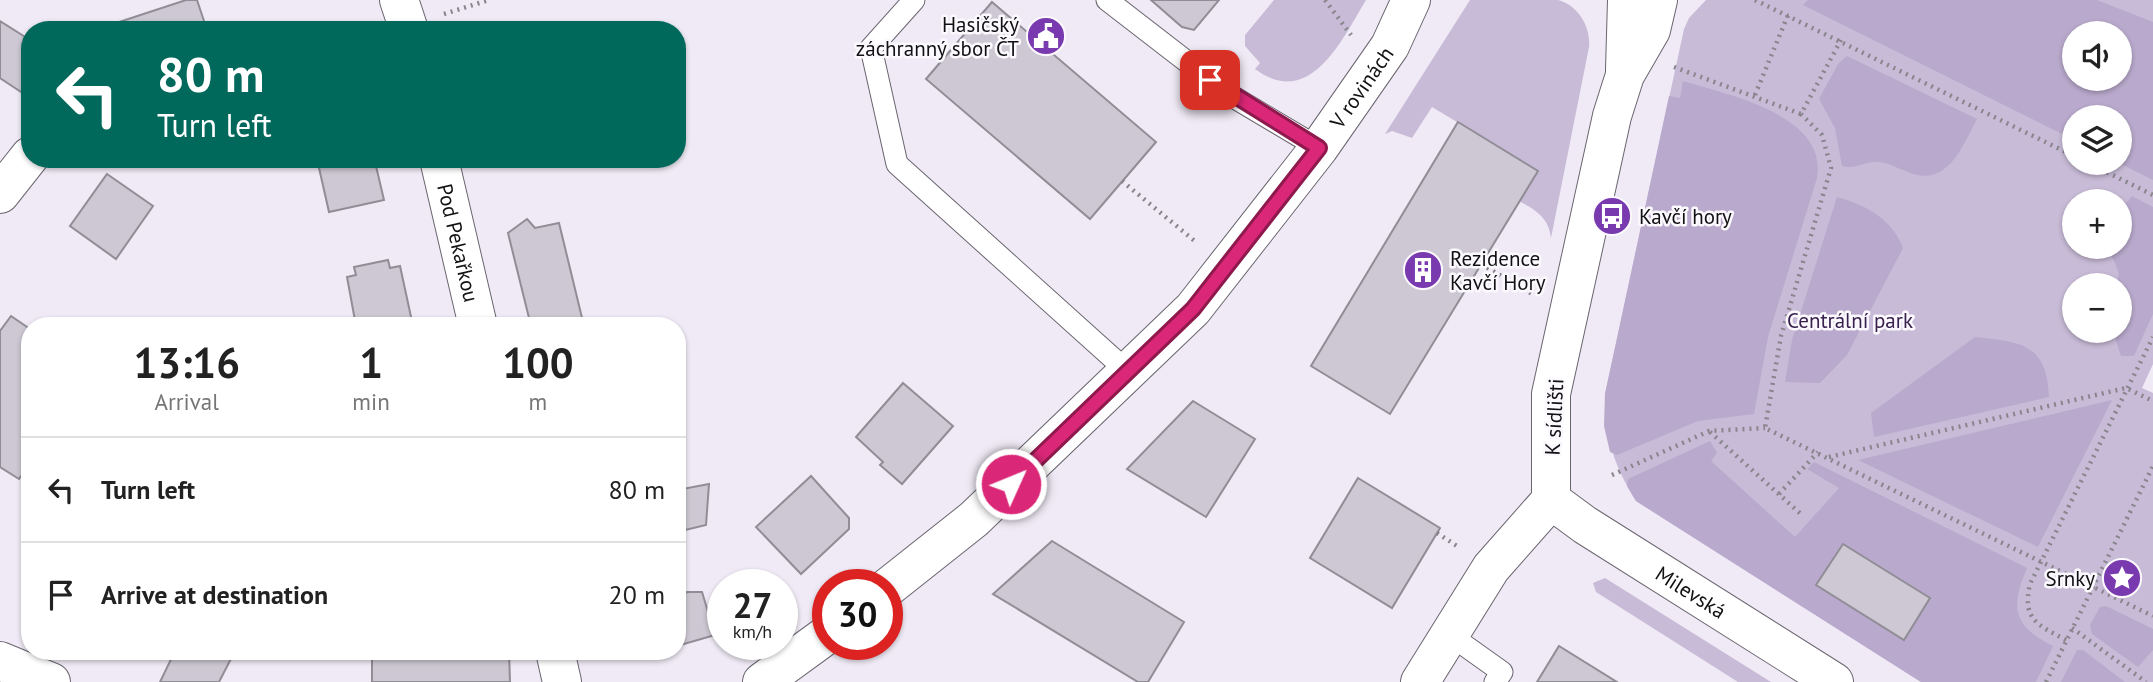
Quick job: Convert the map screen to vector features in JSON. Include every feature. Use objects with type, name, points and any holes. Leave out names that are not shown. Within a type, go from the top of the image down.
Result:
[{"type":"street","name":"V rovinách","points":[[1396,34],[1411,0]]},
{"type":"street","name":"V rovinách","points":[[903,575],[974,519],[1193,309],[1319,148],[1396,34],[1429,0]]},
{"type":"street","name":"K sídlišti","points":[[1625,75],[1627,0]]},
{"type":"street","name":"K sídlišti","points":[[1551,500],[1551,394],[1612,116],[1625,75],[1651,30],[1658,0]]},
{"type":"street","points":[[0,194],[21,167]]},
{"type":"street","name":"Pod Pekařkou","points":[[441,168],[476,317]]},
{"type":"street","points":[[1420,682],[1490,568],[1551,500]]},
{"type":"street","name":"Milevská","points":[[1551,500],[1585,525],[1834,682]]},
{"type":"street","points":[[762,682],[812,646]]},
{"type":"street","points":[[557,660],[562,682]]},
{"type":"street","points":[[0,661],[51,682]]},
{"type":"lane","points":[[914,0],[871,48],[897,164],[1127,372]]},
{"type":"lane","points":[[1107,0],[1230,95],[1319,148]]},
{"type":"lane","points":[[1450,635],[1502,672],[1495,682]]},
{"type":"path","points":[[407,19],[489,0]]},
{"type":"path","points":[[1325,0],[1352,36]]},
{"type":"path","points":[[1755,0],[2062,150]]},
{"type":"path","points":[[1755,95],[1788,15]]},
{"type":"path","points":[[1801,114],[1841,40]]},
{"type":"path","points":[[1673,66],[1801,114],[1822,135],[1830,169],[1781,336],[1765,429]]},
{"type":"path","points":[[2112,175],[2153,195]]},
{"type":"path","points":[[1122,181],[1196,242]]},
{"type":"path","points":[[1481,264],[1538,298]]},
{"type":"path","points":[[2066,640],[2041,626],[2028,613],[2026,601],[2030,584],[2153,338]]},
{"type":"path","points":[[1829,457],[2126,388],[2153,401]]},
{"type":"path","points":[[1612,475],[1709,431],[1765,429],[1829,457],[2153,616]]},
{"type":"path","points":[[1709,431],[1803,516]]},
{"type":"path","points":[[1779,494],[1818,452]]},
{"type":"path","points":[[2046,682],[2153,466]]},
{"type":"path","points":[[1437,533],[1470,554]]},
{"type":"path","points":[[2072,628],[2146,682]]},
{"type":"green space","points":[[1274,0],[1366,0],[1335,50],[1322,65],[1308,76],[1292,81],[1275,79],[1255,69],[1260,63],[1245,46],[1245,35]]},
{"type":"green space","points":[[1470,0],[1558,0],[1577,12],[1588,32],[1589,47],[1551,238],[1548,225],[1541,215],[1519,201],[1537,170],[1432,107],[1412,138],[1392,131],[1385,134]]},
{"type":"green space","name":"Centrální park","points":[[1706,0],[2153,0],[2153,364],[2142,388],[2153,393],[2153,682],[1921,682],[1636,501],[1612,450],[1606,423],[1605,394],[1684,29],[1689,18]],"holes":[[[1843,544],[1930,598],[1905,640],[1817,585]]]},
{"type":"green space","points":[[1808,0],[2097,0],[2153,22],[2153,180],[2132,170],[2132,105],[2062,105],[2062,134],[1803,5]]},
{"type":"green space","points":[[1847,56],[1977,119],[1961,149],[1947,167],[1929,176],[1912,174],[1880,162],[1842,166],[1835,128],[1819,99],[1838,64]]},
{"type":"green space","points":[[1683,81],[1749,101],[1792,123],[1807,138],[1816,156],[1817,178],[1768,337],[1754,414],[1698,421],[1617,455],[1610,452],[1604,426],[1605,394],[1669,96],[1680,98]]},
{"type":"green space","points":[[2132,196],[2153,207],[2153,314],[2134,356],[2121,356],[2117,343],[2132,343],[2132,273],[2118,271],[2113,259],[2132,259]]},
{"type":"green space","points":[[1837,197],[1868,209],[1885,221],[1903,248],[1847,355],[1820,383],[1785,382],[1792,340]]},
{"type":"green space","points":[[1975,337],[2006,341],[2029,349],[2043,366],[2049,397],[1874,437],[1871,413]]},
{"type":"green space","points":[[2112,400],[2038,547],[1858,460]]},
{"type":"green space","points":[[1710,441],[1717,453],[1711,461],[1795,537],[1839,488],[1807,469],[1814,462],[2027,568],[2018,594],[2019,614],[2030,631],[2053,646],[2036,682],[1921,682],[1636,501],[1627,486],[1628,479]],"holes":[[[1843,544],[1930,598],[1905,640],[1817,585]]]},
{"type":"green space","points":[[1605,578],[1771,682],[1738,682],[1596,592],[1593,583]]},
{"type":"green space","points":[[2106,606],[2153,629],[2153,650],[2138,667],[2092,634],[2090,625],[2100,607]]},
{"type":"green space","points":[[2077,650],[2083,650],[2125,682],[2061,682]]},
{"type":"building","points":[[186,0],[197,0],[204,21],[122,21]]},
{"type":"building","points":[[1151,0],[1219,0],[1194,30],[1182,27]]},
{"type":"building","points":[[992,2],[1156,142],[1090,219],[926,79]]},
{"type":"building","points":[[0,21],[21,34],[21,92],[0,78]]},
{"type":"building","name":"Rezidence Kavčí Hory","points":[[1458,122],[1538,171],[1390,414],[1311,366]]},
{"type":"building","points":[[319,168],[376,168],[384,200],[329,212]]},
{"type":"building","points":[[107,174],[153,206],[116,259],[70,226]]},
{"type":"building","points":[[527,219],[535,228],[559,223],[582,317],[529,317],[508,233]]},
{"type":"building","points":[[388,260],[390,268],[400,266],[411,317],[354,317],[347,277],[356,275],[354,267]]},
{"type":"building","points":[[11,316],[21,323],[19,479],[0,467],[0,331]]},
{"type":"building","points":[[903,383],[953,426],[902,484],[880,465],[883,462],[856,437]]},
{"type":"building","points":[[1193,401],[1255,439],[1206,517],[1127,469]]},
{"type":"building","points":[[811,476],[849,518],[849,529],[801,574],[756,527]]},
{"type":"building","points":[[1358,478],[1440,528],[1392,608],[1310,558]]},
{"type":"building","points":[[709,484],[706,525],[686,530],[686,488]]},
{"type":"building","points":[[1052,541],[1184,622],[1148,682],[1138,682],[993,594]]},
{"type":"building","points":[[1843,544],[1930,598],[1904,640],[1816,585]]},
{"type":"building","points":[[702,592],[707,609],[707,637],[686,643],[686,593]]},
{"type":"building","points":[[1559,646],[1617,682],[1537,682]]},
{"type":"building","points":[[171,660],[230,660],[219,682],[160,682]]},
{"type":"building","points":[[372,660],[509,660],[510,682],[372,682]]},
{"type":"place","name":"Hasičský záchranný sbor ČT","points":[[1046,36]]},
{"type":"place","name":"Kavčí hory","points":[[1612,216]]},
{"type":"place","name":"Rezidence Kavčí Hory","points":[[1423,270]]},
{"type":"place","name":"Srnky","points":[[2122,578]]},
{"type":"route","points":[[1011,484],[1193,309],[1319,148],[1287,126],[1230,95],[1210,80]]}]
